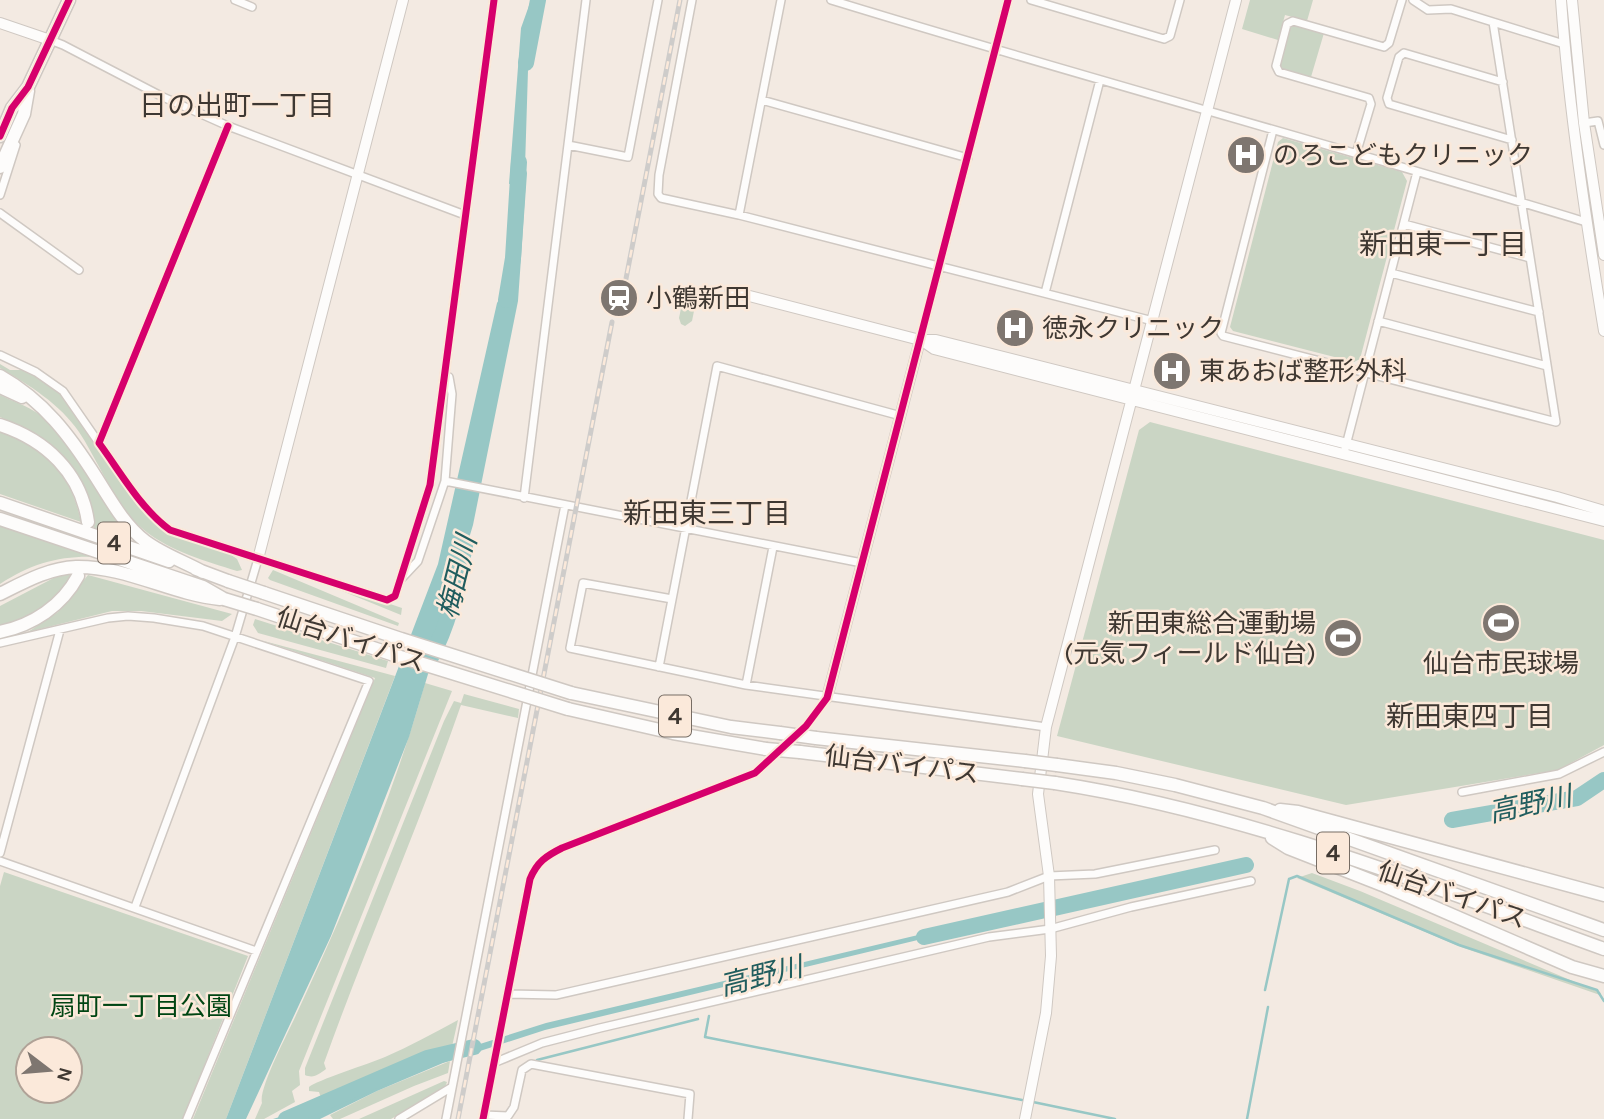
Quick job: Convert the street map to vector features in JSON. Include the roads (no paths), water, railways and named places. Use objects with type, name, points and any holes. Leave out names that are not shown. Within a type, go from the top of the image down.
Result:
[{"type":"highway","points":[[0,167],[24,114],[29,87],[69,0]]},
{"type":"highway","points":[[0,136],[12,108],[29,87]]},
{"type":"highway","points":[[0,376],[27,393],[50,413],[68,434],[129,526],[145,541],[203,572]]},
{"type":"highway","points":[[0,387],[26,398],[50,413]]},
{"type":"highway","points":[[0,425],[33,439],[63,463],[81,492],[88,522]]},
{"type":"highway","name":"仙台バイパス","points":[[0,503],[401,639],[571,693],[731,727],[1057,765],[1175,785],[1263,808],[1604,930]]},
{"type":"highway","name":"仙台バイパス","points":[[0,519],[203,587],[224,599],[568,709],[673,733],[766,749],[1055,783],[1132,796],[1257,829],[1604,949]]},
{"type":"highway","points":[[0,594],[44,573],[77,567],[112,571],[201,597],[224,599]]},
{"type":"highway","points":[[0,632],[45,614],[66,595],[78,576]]},
{"type":"highway","points":[[1263,808],[1298,812],[1600,896]]},
{"type":"highway","points":[[1257,829],[1288,848],[1385,886],[1604,983]]},
{"type":"highway","points":[[1572,967],[1604,976]]},
{"type":"street","points":[[235,0],[252,7]]},
{"type":"street","points":[[135,907],[234,637],[258,559],[403,0]]},
{"type":"street","points":[[0,355],[36,372],[63,391],[146,507],[170,530],[387,600],[395,596],[430,485],[494,0]]},
{"type":"street","points":[[524,498],[586,0]]},
{"type":"street","points":[[568,145],[628,157],[658,0]]},
{"type":"street","points":[[692,0],[659,175],[661,198],[739,215],[1153,321]]},
{"type":"street","points":[[739,215],[781,0]]},
{"type":"street","points":[[831,0],[1586,222]]},
{"type":"street","points":[[688,1119],[690,1094],[531,1064],[522,1070],[514,1107],[508,1116],[484,1117],[530,879],[541,860],[569,846],[755,773],[806,726],[827,698],[1008,0]]},
{"type":"street","points":[[1031,0],[1164,39],[1170,36],[1180,0]]},
{"type":"street","points":[[1025,1119],[1046,1013],[1051,956],[1049,879],[1038,794],[1046,727],[1236,0]]},
{"type":"street","points":[[1356,154],[1371,104],[1369,98],[1279,72],[1276,66],[1287,24],[1293,21],[1384,47],[1389,43],[1402,0]]},
{"type":"street","points":[[1412,0],[1428,10],[1451,9],[1564,44]]},
{"type":"street","points":[[1441,0],[1451,9]]},
{"type":"street","points":[[1561,0],[1586,222],[1604,331]]},
{"type":"street","points":[[1572,0],[1584,123],[1604,255]]},
{"type":"street","points":[[1273,130],[1221,333],[1223,336],[1556,422],[1493,22]]},
{"type":"street","points":[[0,23],[50,40],[163,97],[228,126],[465,215]]},
{"type":"street","points":[[1503,82],[1404,53],[1399,57],[1387,98],[1389,104],[1512,140]]},
{"type":"street","points":[[1045,293],[1100,80]]},
{"type":"street","points":[[762,100],[968,159]]},
{"type":"street","points":[[0,195],[24,114]]},
{"type":"street","points":[[1584,123],[1601,120],[1604,145]]},
{"type":"street","points":[[99,443],[228,126]]},
{"type":"street","points":[[1345,448],[1417,172]]},
{"type":"street","points":[[0,213],[79,270]]},
{"type":"street","points":[[1404,224],[1530,258]]},
{"type":"street","points":[[1391,273],[1539,312]]},
{"type":"street","points":[[730,291],[920,340],[934,349],[1557,497],[1604,511]]},
{"type":"street","points":[[1378,321],[1547,366]]},
{"type":"street","points":[[659,667],[717,366],[901,416]]},
{"type":"street","points":[[400,580],[418,561],[448,482],[452,394],[447,370]]},
{"type":"street","points":[[1345,448],[1604,520]]},
{"type":"street","points":[[448,482],[862,563]]},
{"type":"street","points":[[446,1119],[565,505]]},
{"type":"street","points":[[746,685],[773,547]]},
{"type":"street","points":[[672,599],[583,583],[570,648],[746,685],[1046,727]]},
{"type":"street","points":[[0,643],[108,618],[128,617],[203,626],[369,681],[187,1119]]},
{"type":"street","points":[[0,853],[60,630]]},
{"type":"street","points":[[1462,792],[1559,774],[1604,752]]},
{"type":"street","points":[[509,994],[556,995],[1008,892],[1049,879],[1095,874],[1215,850]]},
{"type":"street","points":[[0,861],[256,951]]},
{"type":"street","points":[[496,1062],[542,1043],[577,1034],[989,937],[1251,881]]},
{"type":"street","points":[[399,1119],[452,1087]]},
{"type":"water","points":[[531,0],[537,0],[529,38],[527,173],[518,301],[473,525],[409,737],[331,936],[246,1119],[226,1119],[438,564],[497,303],[515,271],[523,182],[509,184],[521,28]]},
{"type":"water","points":[[935,931],[951,932],[545,1030],[443,1063],[320,1119],[273,1119],[340,1098],[423,1062],[546,1023]]},
{"type":"waterway","name":"梅田川","points":[[526,63],[538,0]]},
{"type":"waterway","name":"梅田川","points":[[506,300],[513,258],[519,162]]},
{"type":"waterway","name":"梅田川","points":[[429,661],[447,620],[465,546]]},
{"type":"waterway","name":"高野川","points":[[1452,820],[1577,798],[1604,780]]},
{"type":"waterway","name":"高野川","points":[[924,937],[1246,865]]},
{"type":"waterway","points":[[1265,990],[1289,879],[1297,876],[1459,945],[1597,990],[1604,1001]]},
{"type":"waterway","points":[[1247,1119],[1268,1007]]},
{"type":"waterway","points":[[709,1016],[705,1037],[1022,1100]]},
{"type":"waterway","points":[[537,1060],[698,1019]]},
{"type":"waterway","name":"高野川","points":[[286,1119],[427,1058],[474,1047]]},
{"type":"waterway","points":[[1033,1102],[1115,1119]]},
{"type":"railway","points":[[624,289],[680,0]]},
{"type":"railway","points":[[458,1119],[612,322]]},
{"type":"place","name":"のろこどもクリニック","points":[[1246,155]]},
{"type":"place","name":"小鶴新田","points":[[619,298]]},
{"type":"place","name":"徳永クリニック","points":[[1015,328]]},
{"type":"place","name":"東あおば整形外科","points":[[1172,371]]},
{"type":"place","name":"仙台市民球場","points":[[1501,623]]},
{"type":"place","name":"新田東総合運動場 (元気フィールド仙台)","points":[[1343,638]]},
{"type":"district","name":"日の出町一丁目","points":[[237,105]]},
{"type":"district","name":"新田東一丁目","points":[[1443,244]]},
{"type":"district","name":"新田東三丁目","points":[[707,513]]},
{"type":"district","name":"新田東四丁目","points":[[1470,716]]},
{"type":"park label","name":"扇町一丁目公園","points":[[141,1006]]}]
